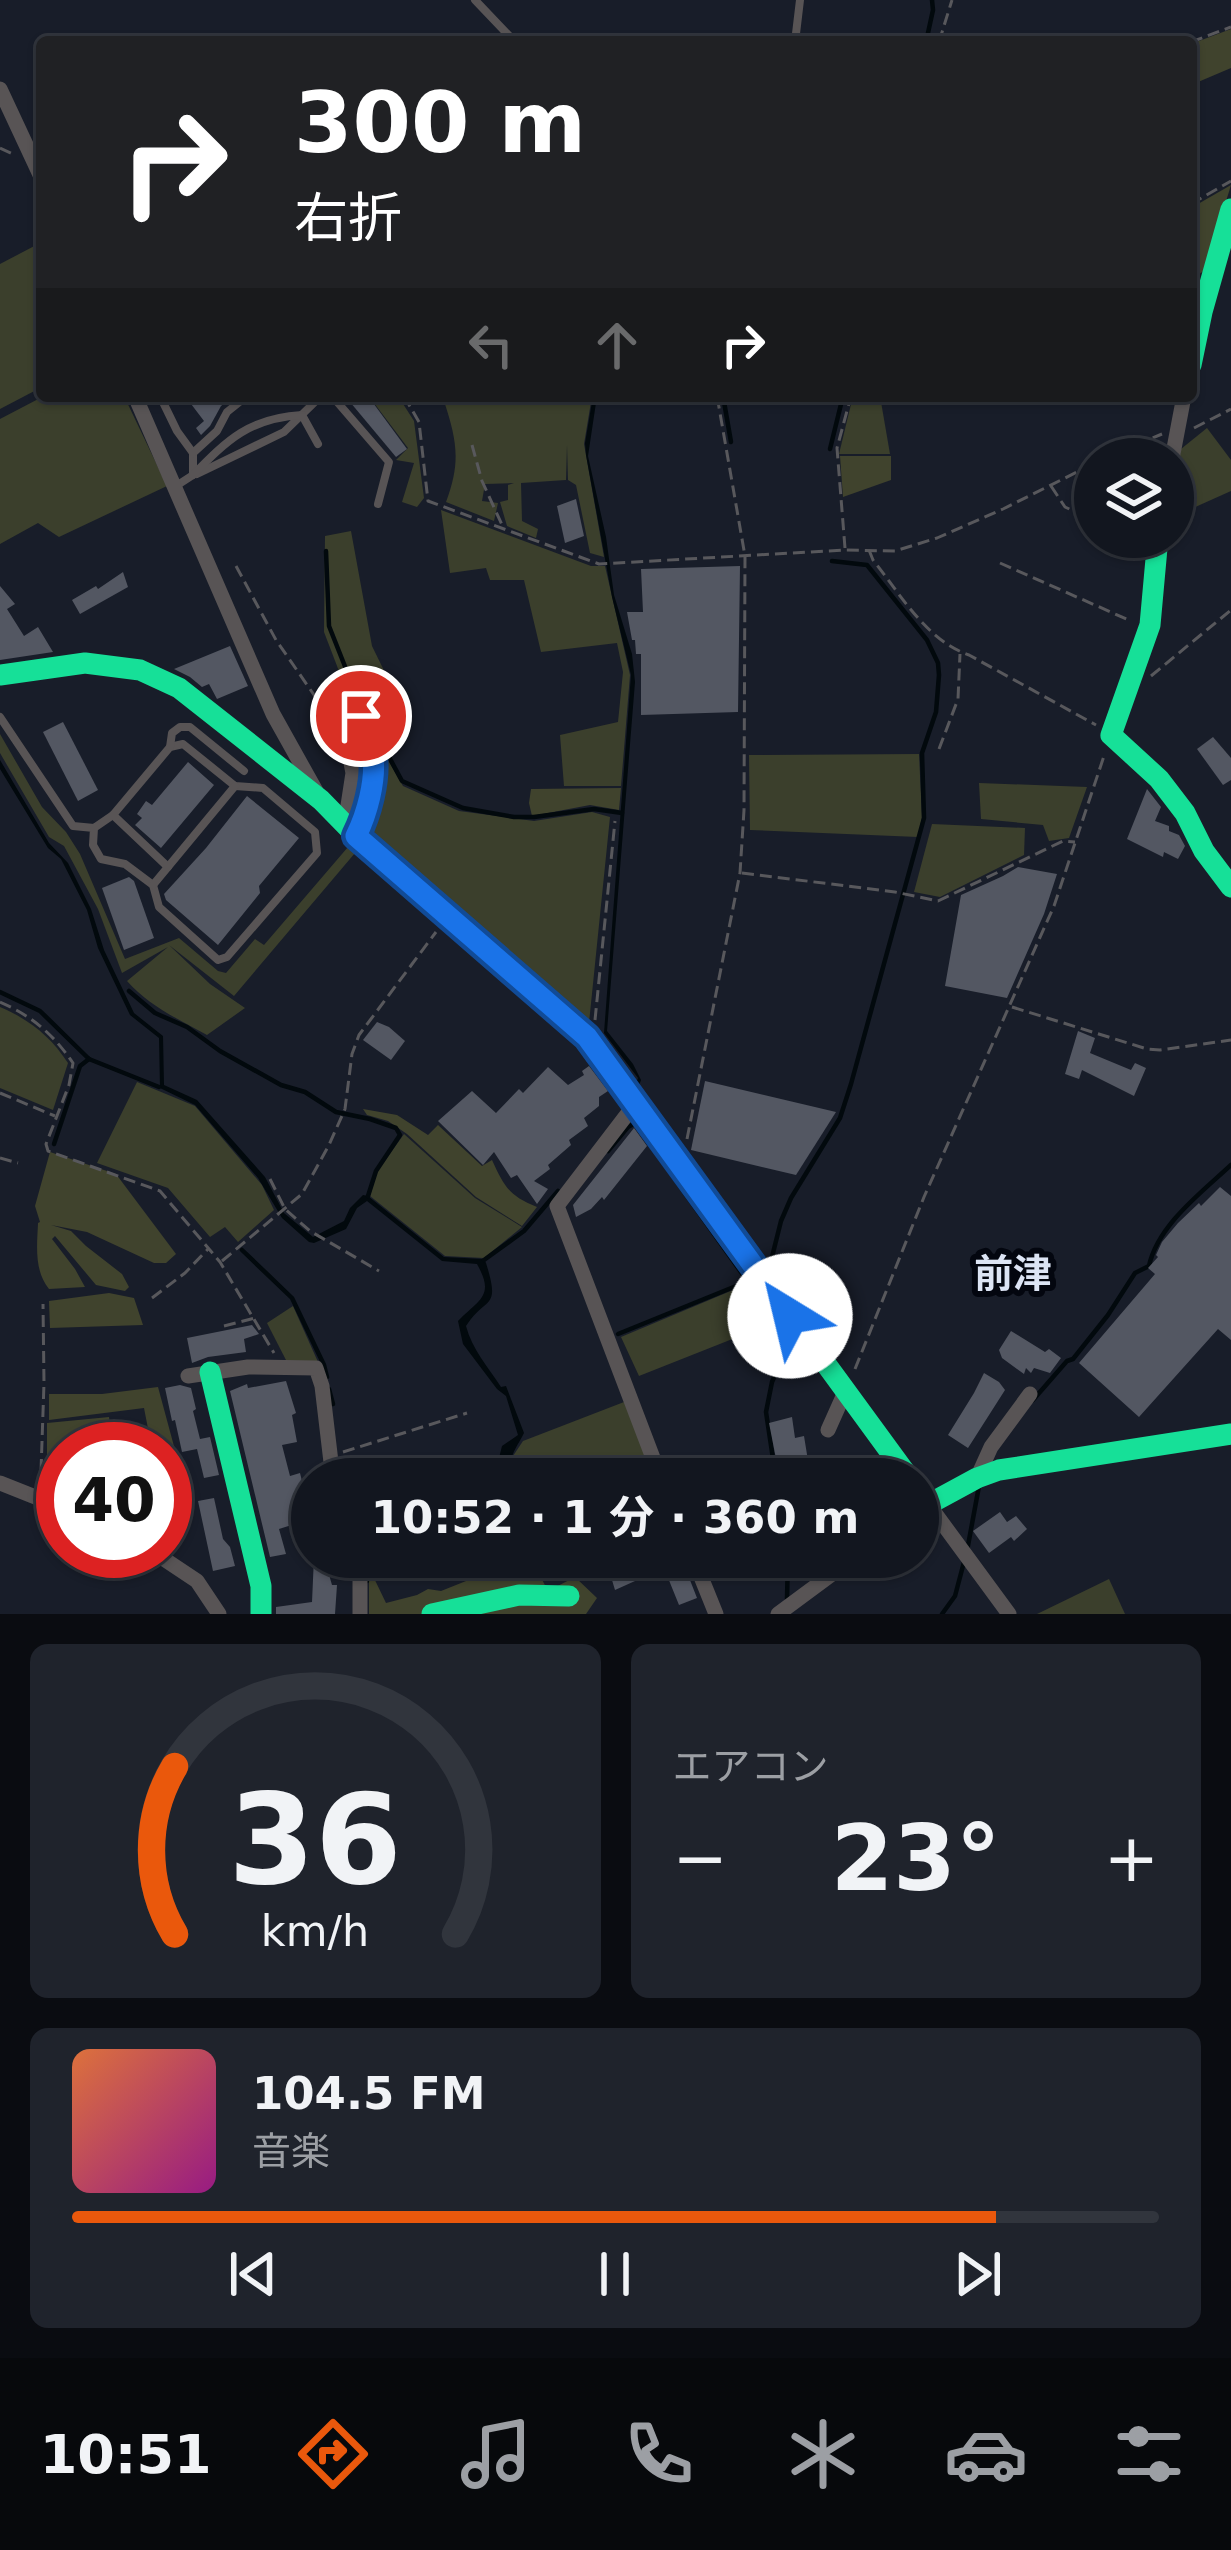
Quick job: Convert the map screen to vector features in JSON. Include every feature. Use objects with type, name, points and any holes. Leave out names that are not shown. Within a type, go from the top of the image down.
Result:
[{"type":"street","points":[[0,89],[36,166]]},
{"type":"street","points":[[1197,336],[1231,209]]},
{"type":"street","points":[[138,402],[273,714],[320,800]]},
{"type":"street","points":[[1176,438],[1183,402]]},
{"type":"street","points":[[1156,558],[1149,629],[1111,734],[1172,796],[1231,887]]},
{"type":"street","points":[[0,675],[85,663],[140,670],[179,688],[320,800],[587,1038],[894,1458]]},
{"type":"street","points":[[351,831],[365,819],[373,769],[373,752],[361,716],[379,706]]},
{"type":"street","points":[[347,742],[353,773],[351,831]]},
{"type":"street","points":[[635,1104],[557,1206],[653,1458]]},
{"type":"street","points":[[261,1614],[261,1586],[199,1374],[248,1367],[316,1368],[330,1456]]},
{"type":"street","points":[[829,1430],[845,1392]]},
{"type":"street","points":[[977,1478],[991,1447],[1030,1394]]},
{"type":"street","points":[[939,1494],[999,1470],[1231,1435]]},
{"type":"street","points":[[0,1483],[36,1491]]},
{"type":"street","points":[[939,1524],[1009,1614]]},
{"type":"street","points":[[192,1578],[219,1614]]},
{"type":"street","points":[[360,1578],[360,1614]]},
{"type":"street","points":[[701,1578],[716,1614]]},
{"type":"street","points":[[778,1614],[827,1578]]},
{"type":"street","points":[[432,1614],[478,1602],[555,1593],[569,1596]]},
{"type":"lane","points":[[475,0],[509,36]]},
{"type":"lane","points":[[796,36],[800,0]]},
{"type":"lane","points":[[163,402],[193,453],[194,476]]},
{"type":"lane","points":[[193,453],[218,431],[227,412],[240,402]]},
{"type":"lane","points":[[175,487],[284,432],[315,402]]},
{"type":"lane","points":[[337,402],[389,462],[378,504]]},
{"type":"lane","points":[[194,476],[241,431],[259,422],[302,415]]},
{"type":"lane","points":[[302,415],[318,444]]},
{"type":"lane","points":[[0,717],[73,826],[94,828],[113,815],[170,747],[172,733],[180,727],[190,727],[244,772]]},
{"type":"lane","points":[[215,748],[230,729]]},
{"type":"lane","points":[[94,828],[93,844],[101,859],[124,864],[153,885],[158,908],[218,959],[227,957],[316,853],[315,832],[263,788],[235,786],[183,744],[170,747]]},
{"type":"lane","points":[[153,885],[235,786]]},
{"type":"lane","points":[[113,815],[168,867]]},
{"type":"path","points":[[941,36],[952,0]]},
{"type":"path","points":[[1197,40],[1231,27]]},
{"type":"path","points":[[1197,201],[1231,181]]},
{"type":"path","points":[[407,402],[419,422],[428,501],[599,564],[895,551],[1004,509],[1074,474]]},
{"type":"path","points":[[682,1164],[740,873],[744,810],[745,556],[718,402]]},
{"type":"path","points":[[845,550],[837,448],[849,402]]},
{"type":"path","points":[[1152,438],[1178,427],[1197,428],[1231,409]]},
{"type":"path","points":[[472,445],[504,530]]},
{"type":"path","points":[[1051,485],[1065,507],[1074,511]]},
{"type":"path","points":[[845,1392],[924,1197],[1054,906],[1111,734],[949,648],[932,634],[868,550]]},
{"type":"path","points":[[1000,563],[1149,629]]},
{"type":"path","points":[[236,566],[276,640],[347,742]]},
{"type":"path","points":[[1126,695],[1231,610]]},
{"type":"path","points":[[939,749],[958,699],[960,652]]},
{"type":"path","points":[[587,1038],[597,1015],[616,820]]},
{"type":"path","points":[[740,873],[895,892],[938,902],[1063,842],[1076,842]]},
{"type":"path","points":[[220,1262],[302,1194],[345,1109],[359,1035],[448,917]]},
{"type":"path","points":[[0,1002],[35,1019],[73,1063],[46,1144],[48,1151],[160,1191],[220,1262],[283,1368]]},
{"type":"path","points":[[1010,1006],[1147,1049],[1231,1040]]},
{"type":"path","points":[[0,1093],[57,1117]]},
{"type":"path","points":[[0,1157],[18,1162]]},
{"type":"path","points":[[270,1179],[285,1209],[310,1231],[379,1271]]},
{"type":"path","points":[[152,1298],[209,1248]]},
{"type":"path","points":[[42,1422],[43,1304]]},
{"type":"path","points":[[224,1326],[256,1318]]},
{"type":"path","points":[[330,1456],[467,1413]]},
{"type":"green space","points":[[1231,29],[1231,68],[1197,82],[1197,42]]},
{"type":"green space","points":[[1231,185],[1205,270],[1197,276],[1197,205]]},
{"type":"green space","points":[[36,245],[36,390],[0,409],[0,264]]},
{"type":"green space","points":[[36,400],[127,402],[167,486],[59,537],[38,523],[0,544],[0,419]]},
{"type":"green space","points":[[402,402],[414,421],[424,498],[417,507],[402,502],[414,463],[396,460],[408,448],[374,403]]},
{"type":"green space","points":[[444,402],[591,402],[584,444],[604,557],[590,553],[576,485],[568,480],[567,445],[566,480],[521,483],[522,521],[538,529],[536,538],[507,526],[500,502],[508,500],[508,485],[514,483],[485,484],[482,501],[498,503],[494,521],[446,502],[454,475],[454,440]]},
{"type":"green space","points":[[852,402],[881,402],[890,454],[839,454]]},
{"type":"green space","points":[[1207,428],[1231,460],[1231,491],[1194,508],[1194,438]]},
{"type":"green space","points":[[840,456],[891,456],[891,480],[843,497]]},
{"type":"green space","points":[[441,510],[591,566],[605,566],[630,675],[621,786],[564,786],[560,735],[618,722],[623,672],[617,643],[541,652],[524,580],[490,580],[486,568],[450,573]]},
{"type":"green space","points":[[351,531],[372,646],[395,693],[382,692],[355,713],[324,632],[325,536]]},
{"type":"green space","points":[[368,725],[403,786],[459,811],[534,821],[592,812],[610,817],[586,1026],[446,908],[368,826]]},
{"type":"green space","points":[[0,734],[42,807],[80,854],[125,959],[179,938],[226,973],[255,939],[264,945],[348,847],[355,853],[234,996],[169,945],[210,984],[245,1008],[207,1035],[154,1005],[127,981],[168,947],[122,973],[98,909],[64,846],[49,837],[0,753]]},
{"type":"green space","points":[[919,754],[922,817],[918,837],[750,830],[749,755]]},
{"type":"green space","points":[[979,783],[1087,787],[1069,838],[1049,841],[1043,825],[981,819]]},
{"type":"green space","points":[[621,788],[619,810],[590,805],[532,816],[531,789]]},
{"type":"green space","points":[[932,824],[1025,828],[1024,855],[940,897],[914,892]]},
{"type":"green space","points":[[0,1007],[38,1030],[68,1063],[53,1110],[0,1088]]},
{"type":"green space","points":[[137,1082],[195,1106],[262,1185],[274,1210],[238,1242],[225,1227],[210,1237],[168,1188],[97,1163]]},
{"type":"green space","points":[[363,1109],[397,1115],[428,1135],[438,1125],[482,1166],[492,1160],[508,1189],[537,1207],[522,1226],[476,1197],[407,1134]]},
{"type":"green space","points":[[404,1134],[475,1198],[522,1227],[484,1258],[445,1256],[370,1196],[377,1172]]},
{"type":"green space","points":[[50,1152],[116,1174],[176,1254],[166,1263],[154,1263],[87,1232],[51,1225],[71,1231],[122,1274],[129,1287],[125,1291],[96,1285],[55,1236],[52,1239],[85,1287],[49,1289],[39,1266],[40,1222],[35,1206]]},
{"type":"green space","points":[[745,1285],[773,1323],[639,1376],[621,1337]]},
{"type":"green space","points":[[109,1293],[134,1298],[143,1325],[50,1328],[49,1301]]},
{"type":"green space","points":[[293,1306],[318,1362],[287,1362],[267,1323]]},
{"type":"green space","points":[[158,1387],[167,1422],[147,1422],[144,1408],[49,1420],[49,1394]]},
{"type":"green space","points":[[624,1402],[648,1458],[513,1458],[523,1441]]},
{"type":"green space","points":[[109,1417],[110,1422],[57,1422]]},
{"type":"green space","points":[[369,1578],[374,1578],[386,1603],[471,1579],[541,1578],[548,1591],[576,1578],[597,1598],[586,1614],[369,1614]]},
{"type":"green space","points":[[1109,1579],[1125,1614],[1037,1614]]},
{"type":"shaded area","points":[[592,402],[596,402],[588,456],[635,682],[607,1031],[633,1064],[641,1080],[638,1088],[638,1078],[604,1033],[631,675],[612,597],[585,443]]},
{"type":"shaded area","points":[[0,760],[49,843],[68,863],[134,1013],[163,1036],[164,1085],[197,1100],[265,1177],[284,1213],[313,1237],[344,1221],[350,1208],[363,1195],[368,1196],[444,1257],[484,1259],[492,1296],[466,1326],[481,1358],[501,1387],[506,1386],[524,1433],[512,1458],[499,1458],[502,1446],[518,1435],[506,1396],[463,1344],[458,1321],[485,1290],[477,1264],[442,1261],[367,1201],[357,1208],[346,1229],[314,1243],[282,1218],[258,1178],[195,1105],[160,1088],[159,1038],[130,1015],[61,859],[48,848],[0,769]]},
{"type":"building","points":[[190,402],[226,402],[201,435],[196,428],[204,421]]},
{"type":"building","points":[[350,402],[372,402],[407,449],[396,457]]},
{"type":"building","points":[[576,499],[584,536],[565,543],[557,506]]},
{"type":"building","points":[[740,566],[738,712],[641,715],[641,654],[636,654],[627,612],[643,612],[641,569]]},
{"type":"building","points":[[123,572],[128,587],[80,614],[72,600]]},
{"type":"building","points":[[0,586],[15,604],[7,609],[24,636],[38,627],[53,652],[0,660]]},
{"type":"building","points":[[230,646],[248,686],[217,699],[209,684],[202,687],[174,669]]},
{"type":"building","points":[[63,722],[98,790],[78,801],[43,732]]},
{"type":"building","points":[[1213,737],[1231,758],[1231,780],[1223,785],[1197,749]]},
{"type":"building","points":[[188,762],[214,785],[161,848],[135,825],[142,818],[137,814],[146,801],[152,805]]},
{"type":"building","points":[[1147,789],[1161,807],[1155,821],[1169,826],[1185,846],[1178,859],[1164,852],[1163,857],[1127,839]]},
{"type":"building","points":[[247,796],[299,838],[218,945],[164,894]]},
{"type":"building","points":[[1018,867],[1057,874],[1007,998],[945,986],[961,895]]},
{"type":"building","points":[[129,877],[154,938],[124,950],[102,888]]},
{"type":"building","points":[[377,1022],[405,1041],[391,1060],[363,1040]]},
{"type":"building","points":[[1078,1031],[1095,1038],[1090,1053],[1131,1070],[1135,1063],[1146,1068],[1134,1096],[1082,1070],[1079,1079],[1065,1074]]},
{"type":"building","points":[[589,1066],[608,1091],[584,1118],[588,1126],[569,1140],[571,1145],[534,1181],[548,1189],[537,1204],[494,1152],[483,1165],[438,1121],[472,1091],[496,1113],[548,1067],[568,1085]]},
{"type":"building","points":[[705,1081],[836,1112],[796,1175],[691,1150]]},
{"type":"building","points":[[634,1128],[647,1146],[604,1200],[602,1197],[576,1217],[573,1205]]},
{"type":"building","points":[[1220,1187],[1231,1196],[1231,1340],[1218,1329],[1139,1417],[1079,1363],[1155,1274],[1148,1268],[1162,1242]]},
{"type":"building","points":[[252,1325],[259,1334],[244,1339],[246,1352],[192,1363],[187,1338]]},
{"type":"building","points":[[1011,1331],[1061,1358],[1050,1373],[1034,1368],[1031,1373],[1026,1368],[1024,1374],[1002,1358],[999,1350]]},
{"type":"building","points":[[984,1373],[1005,1390],[968,1448],[948,1435]]},
{"type":"building","points":[[286,1381],[296,1413],[292,1415],[297,1442],[282,1445],[291,1476],[291,1525],[279,1529],[286,1554],[270,1557],[230,1391],[247,1384],[248,1388]]},
{"type":"building","points":[[165,1388],[191,1388],[200,1439],[210,1437],[219,1475],[204,1478],[197,1449],[192,1450],[192,1422],[172,1421]]},
{"type":"building","points":[[792,1417],[795,1438],[804,1436],[808,1458],[776,1458],[769,1423]]},
{"type":"building","points":[[214,1498],[235,1566],[213,1571],[198,1501]]},
{"type":"building","points":[[1000,1512],[1007,1522],[1016,1516],[1027,1529],[989,1553],[973,1531]]},
{"type":"building","points":[[313,1578],[330,1578],[337,1585],[335,1614],[276,1614],[276,1607],[312,1602]]},
{"type":"building","points":[[611,1578],[642,1578],[615,1590]]},
{"type":"building","points":[[668,1578],[689,1578],[697,1598],[679,1605]]},
{"type":"waterway","points":[[927,36],[932,0]]},
{"type":"waterway","points":[[724,402],[731,442]]},
{"type":"waterway","points":[[830,449],[842,402]]},
{"type":"waterway","points":[[326,551],[329,626],[363,712]]},
{"type":"waterway","points":[[769,1269],[791,1198],[840,1118],[851,1084],[924,818],[922,753],[936,712],[938,663],[927,640],[867,565],[832,561]]},
{"type":"waterway","points":[[370,722],[402,781],[463,808],[514,817],[594,809],[622,813]]},
{"type":"waterway","points":[[129,991],[155,1013],[187,1027],[281,1085],[305,1092],[336,1112],[396,1128],[400,1135],[376,1171],[368,1196]]},
{"type":"waterway","points":[[0,992],[40,1011],[89,1059],[159,1087]]},
{"type":"waterway","points":[[54,1144],[80,1066],[89,1059]]},
{"type":"waterway","points":[[608,1151],[635,1123],[790,1341],[772,1382],[766,1412],[773,1458]]},
{"type":"waterway","points":[[1033,1400],[1073,1359],[1135,1273],[1149,1266],[1171,1223],[1231,1165]]},
{"type":"waterway","points":[[484,1260],[524,1231],[558,1191]]},
{"type":"waterway","points":[[242,1250],[292,1298],[327,1377]]},
{"type":"waterway","points":[[618,1334],[746,1282]]},
{"type":"waterway","points":[[329,1389],[333,1404]]},
{"type":"waterway","points":[[967,1551],[979,1486]]},
{"type":"waterway","points":[[942,1614],[955,1596],[964,1562]]},
{"type":"waterway","points":[[787,1599],[788,1578]]},
{"type":"traffic: fast","points":[[1197,336],[1231,209]]},
{"type":"traffic: fast","points":[[1156,558],[1150,625],[1111,735],[1159,779],[1231,887]]},
{"type":"traffic: fast","points":[[0,675],[85,663],[140,670],[179,688],[321,800],[366,846],[587,1037],[895,1458]]},
{"type":"traffic: fast","points":[[210,1372],[261,1586],[261,1614]]},
{"type":"traffic: fast","points":[[939,1499],[999,1470],[1231,1434]]},
{"type":"traffic: fast","points":[[432,1614],[519,1595],[569,1596]]},
{"type":"district","name":"前津","points":[[1013,1273]]},
{"type":"route","points":[[361,716],[373,752],[373,769],[365,819],[356,836],[587,1037],[790,1316]]}]
